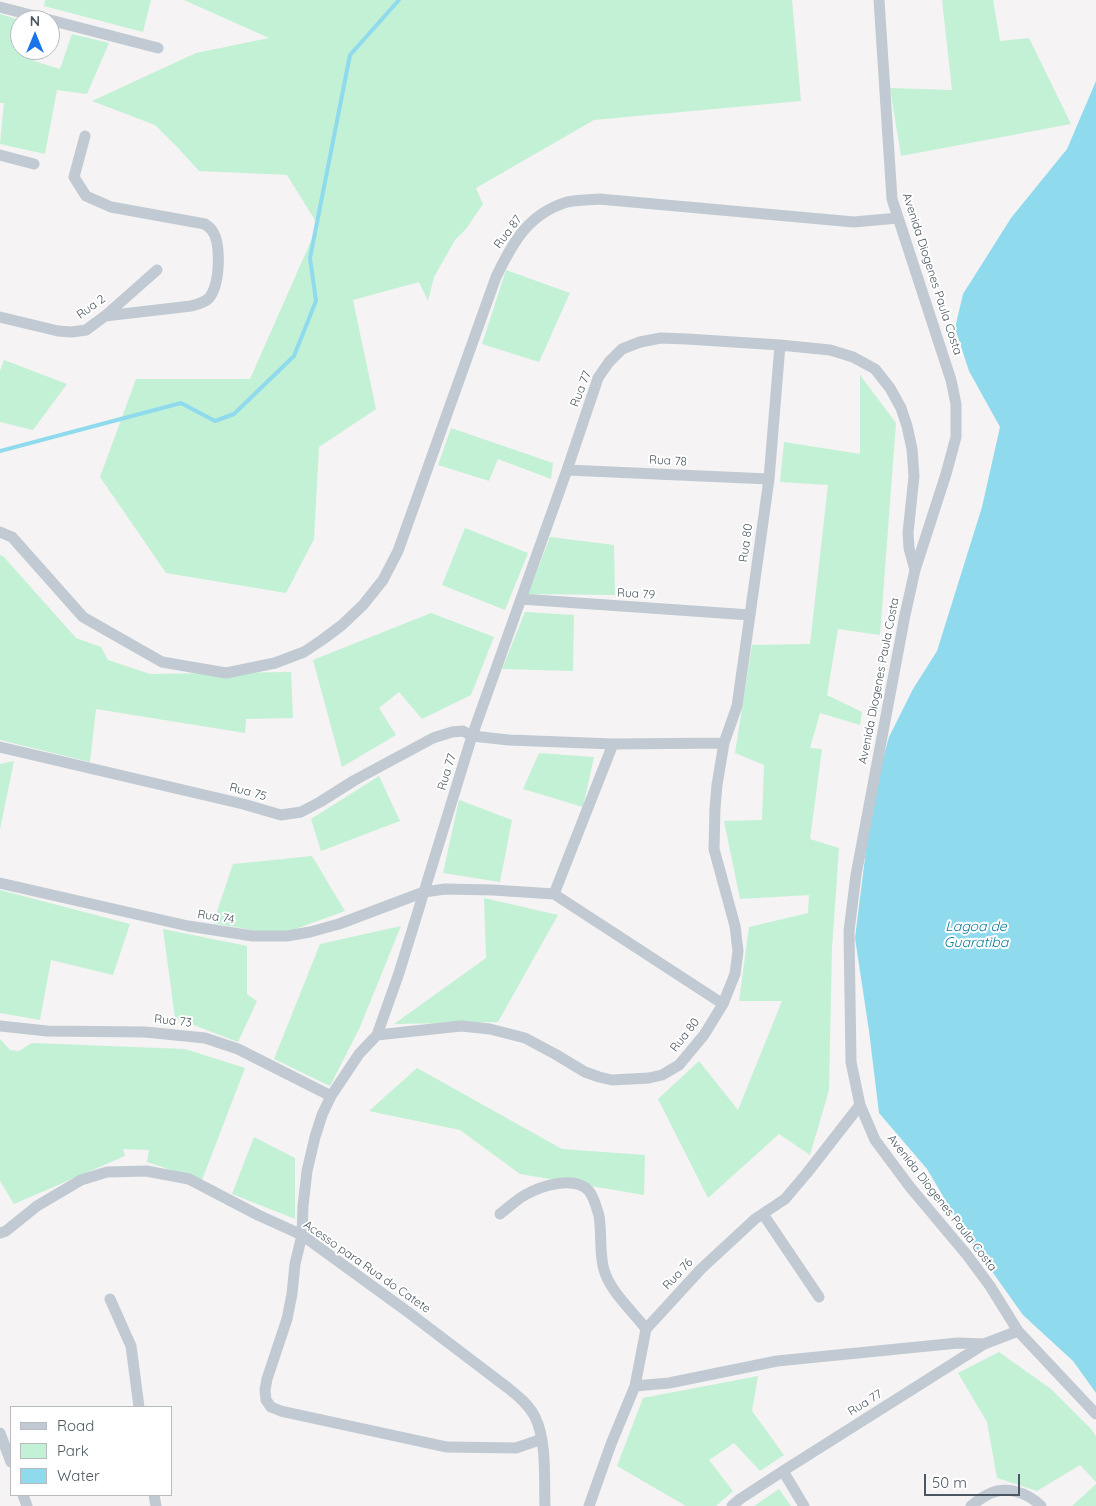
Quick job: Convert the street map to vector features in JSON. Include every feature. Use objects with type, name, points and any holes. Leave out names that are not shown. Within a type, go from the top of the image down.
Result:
[{"type":"street","name":"Avenida Diogenes Paula Costa","points":[[879,0],[892,199],[951,380],[956,404],[956,437],[915,570],[889,697],[852,903],[849,932],[851,1062],[860,1105],[875,1140],[910,1187],[967,1254],[990,1286],[1018,1331],[1096,1414]]},
{"type":"street","points":[[0,6],[158,48]]},
{"type":"street","points":[[85,136],[74,177],[86,196],[111,207],[205,224],[211,229],[216,243],[217,277],[215,289],[209,298],[202,303],[191,306],[105,316]]},
{"type":"street","points":[[0,155],[34,164]]},
{"type":"street","name":"Rua 87","points":[[0,532],[12,537],[83,617],[162,662],[226,673],[275,663],[304,652],[342,625],[363,606],[383,580],[398,550],[496,277],[508,253],[526,227],[545,211],[569,202],[599,199],[854,222],[898,218]]},
{"type":"street","name":"Rua 2","points":[[0,318],[58,331],[86,330],[105,316],[157,270]]},
{"type":"street","name":"Rua 77","points":[[424,892],[472,736],[598,378],[609,362],[622,349],[640,342],[661,338],[780,345],[830,350],[853,357],[875,369],[890,388],[901,408],[912,449],[914,476],[908,533],[909,548],[915,570]]},
{"type":"street","name":"Rua 80","points":[[377,1035],[461,1026],[490,1029],[525,1038],[585,1072],[612,1080],[649,1078],[662,1075],[679,1065],[704,1035],[723,1004],[736,974],[738,951],[735,926],[714,849],[717,785],[724,743],[737,706],[769,479],[780,345]]},
{"type":"street","name":"Rua 78","points":[[567,470],[769,479]]},
{"type":"street","name":"Rua 79","points":[[521,599],[750,615]]},
{"type":"street","name":"Rua 75","points":[[0,747],[243,804],[281,815],[300,812],[314,805],[354,780],[433,738],[452,732],[463,731],[472,736]]},
{"type":"street","points":[[472,736],[509,740],[614,744],[724,743]]},
{"type":"street","points":[[614,744],[554,894],[723,1004]]},
{"type":"street","name":"Rua 74","points":[[0,883],[188,926],[253,936],[287,936],[320,929],[339,924],[424,892],[455,889],[554,894]]},
{"type":"street","points":[[424,892],[399,973],[377,1035],[359,1054],[331,1096],[315,1137],[307,1171],[302,1235],[295,1264],[287,1319],[267,1379],[266,1400],[271,1407],[281,1411],[448,1447],[516,1448],[542,1439]]},
{"type":"street","name":"Rua 73","points":[[0,1026],[47,1031],[145,1032],[205,1038],[238,1049],[331,1096]]},
{"type":"street","name":"Rua 76","points":[[646,1329],[702,1269],[755,1219],[785,1199],[860,1105]]},
{"type":"street","name":"Acesso para Rua do Catete","points":[[0,1233],[6,1231],[37,1206],[81,1180],[107,1172],[146,1171],[188,1179],[302,1235],[408,1312],[523,1401],[535,1417],[542,1439],[545,1506]]},
{"type":"street","points":[[500,1214],[523,1196],[545,1185],[565,1183],[582,1186],[590,1192],[599,1216],[604,1268],[608,1280],[646,1329],[635,1386],[610,1444],[589,1506]]},
{"type":"street","points":[[763,1214],[819,1297]]},
{"type":"street","points":[[110,1299],[130,1346],[139,1406]]},
{"type":"street","name":"Rua 77","points":[[732,1506],[783,1471],[984,1344],[1018,1331]]},
{"type":"street","points":[[635,1386],[669,1384],[777,1360],[958,1343],[984,1344]]},
{"type":"street","points":[[0,1432],[10,1459]]},
{"type":"street","points":[[783,1471],[804,1506]]},
{"type":"street","points":[[970,1506],[989,1494],[1006,1490],[1021,1492],[1041,1506]]},
{"type":"green space","points":[[45,0],[151,0],[143,32],[44,6]]},
{"type":"green space","points":[[184,0],[792,0],[801,101],[594,120],[476,188],[483,204],[466,229],[455,240],[434,277],[428,301],[419,282],[353,300],[376,409],[319,447],[314,539],[286,593],[166,573],[100,477],[136,379],[250,379],[318,225],[287,175],[199,171],[155,125],[92,101],[196,53],[269,38]]},
{"type":"green space","points":[[942,0],[993,0],[1000,41],[1029,38],[1071,124],[901,156],[890,88],[952,90]]},
{"type":"green space","points":[[0,14],[10,17],[10,60],[34,60],[60,69],[72,34],[109,43],[87,94],[57,90],[45,154],[0,144],[4,103],[0,103]]},
{"type":"green space","points":[[506,270],[570,293],[539,362],[482,344]]},
{"type":"green space","points":[[4,360],[67,384],[33,430],[0,422],[0,371]]},
{"type":"green space","points":[[860,375],[896,423],[880,635],[838,629],[827,695],[862,712],[860,725],[820,713],[810,748],[822,749],[810,839],[839,848],[832,948],[829,1090],[810,1155],[779,1134],[708,1198],[658,1099],[699,1061],[738,1110],[782,1001],[739,1001],[749,927],[808,913],[809,895],[740,899],[724,821],[762,820],[764,765],[735,753],[752,645],[810,644],[828,485],[780,482],[784,442],[860,454]]},
{"type":"green space","points":[[451,428],[553,463],[551,479],[498,459],[489,481],[438,465]]},
{"type":"green space","points":[[465,528],[528,553],[505,610],[442,585]]},
{"type":"green space","points":[[550,537],[614,545],[615,595],[528,594]]},
{"type":"green space","points":[[0,555],[3,556],[76,638],[101,647],[108,660],[150,674],[291,672],[293,718],[246,719],[245,733],[96,709],[90,762],[0,740]]},
{"type":"green space","points":[[525,612],[574,615],[573,671],[502,669]]},
{"type":"green space","points":[[431,613],[494,637],[471,695],[422,719],[399,692],[379,708],[396,735],[342,767],[313,660]]},
{"type":"green space","points":[[539,753],[594,757],[583,807],[523,789]]},
{"type":"green space","points":[[14,761],[0,829],[0,764]]},
{"type":"green space","points":[[379,776],[400,821],[321,851],[311,819]]},
{"type":"green space","points":[[459,800],[512,820],[500,882],[443,873]]},
{"type":"green space","points":[[312,856],[345,911],[279,935],[213,923],[233,864]]},
{"type":"green space","points":[[0,890],[130,924],[113,975],[51,960],[40,1020],[0,1013]]},
{"type":"green space","points":[[484,898],[558,915],[498,1022],[394,1024],[486,958]]},
{"type":"green space","points":[[401,926],[360,1027],[330,1086],[274,1059],[320,944]]},
{"type":"green space","points":[[163,929],[247,946],[247,994],[257,1001],[238,1042],[175,1018]]},
{"type":"green space","points":[[0,1039],[10,1050],[19,1051],[32,1043],[185,1049],[245,1068],[202,1180],[147,1162],[149,1150],[123,1149],[125,1156],[14,1204],[0,1181]]},
{"type":"green space","points":[[417,1068],[562,1149],[645,1155],[644,1195],[520,1174],[460,1130],[369,1111]]},
{"type":"green space","points":[[254,1137],[295,1158],[295,1219],[232,1194]]},
{"type":"green space","points":[[999,1352],[1051,1389],[1091,1429],[1096,1436],[1096,1482],[1080,1465],[1037,1491],[997,1478],[987,1422],[958,1373]]},
{"type":"green space","points":[[758,1376],[752,1411],[784,1455],[760,1471],[734,1443],[709,1460],[733,1491],[716,1506],[686,1506],[617,1466],[643,1398]]},
{"type":"green space","points":[[1096,1484],[1096,1506],[1072,1506]]},
{"type":"green space","points":[[779,1489],[791,1506],[754,1506]]},
{"type":"water","name":"Lagoa de Guaratiba","points":[[1096,81],[1096,1393],[1073,1361],[1023,1315],[966,1235],[927,1169],[879,1113],[855,938],[873,794],[889,737],[913,689],[937,651],[982,507],[1000,427],[969,371],[955,328],[963,294],[1011,218],[1067,149]]},
{"type":"waterway","points":[[0,451],[181,403],[215,421],[234,414],[294,356],[316,301],[310,258],[350,55],[399,0]]}]
